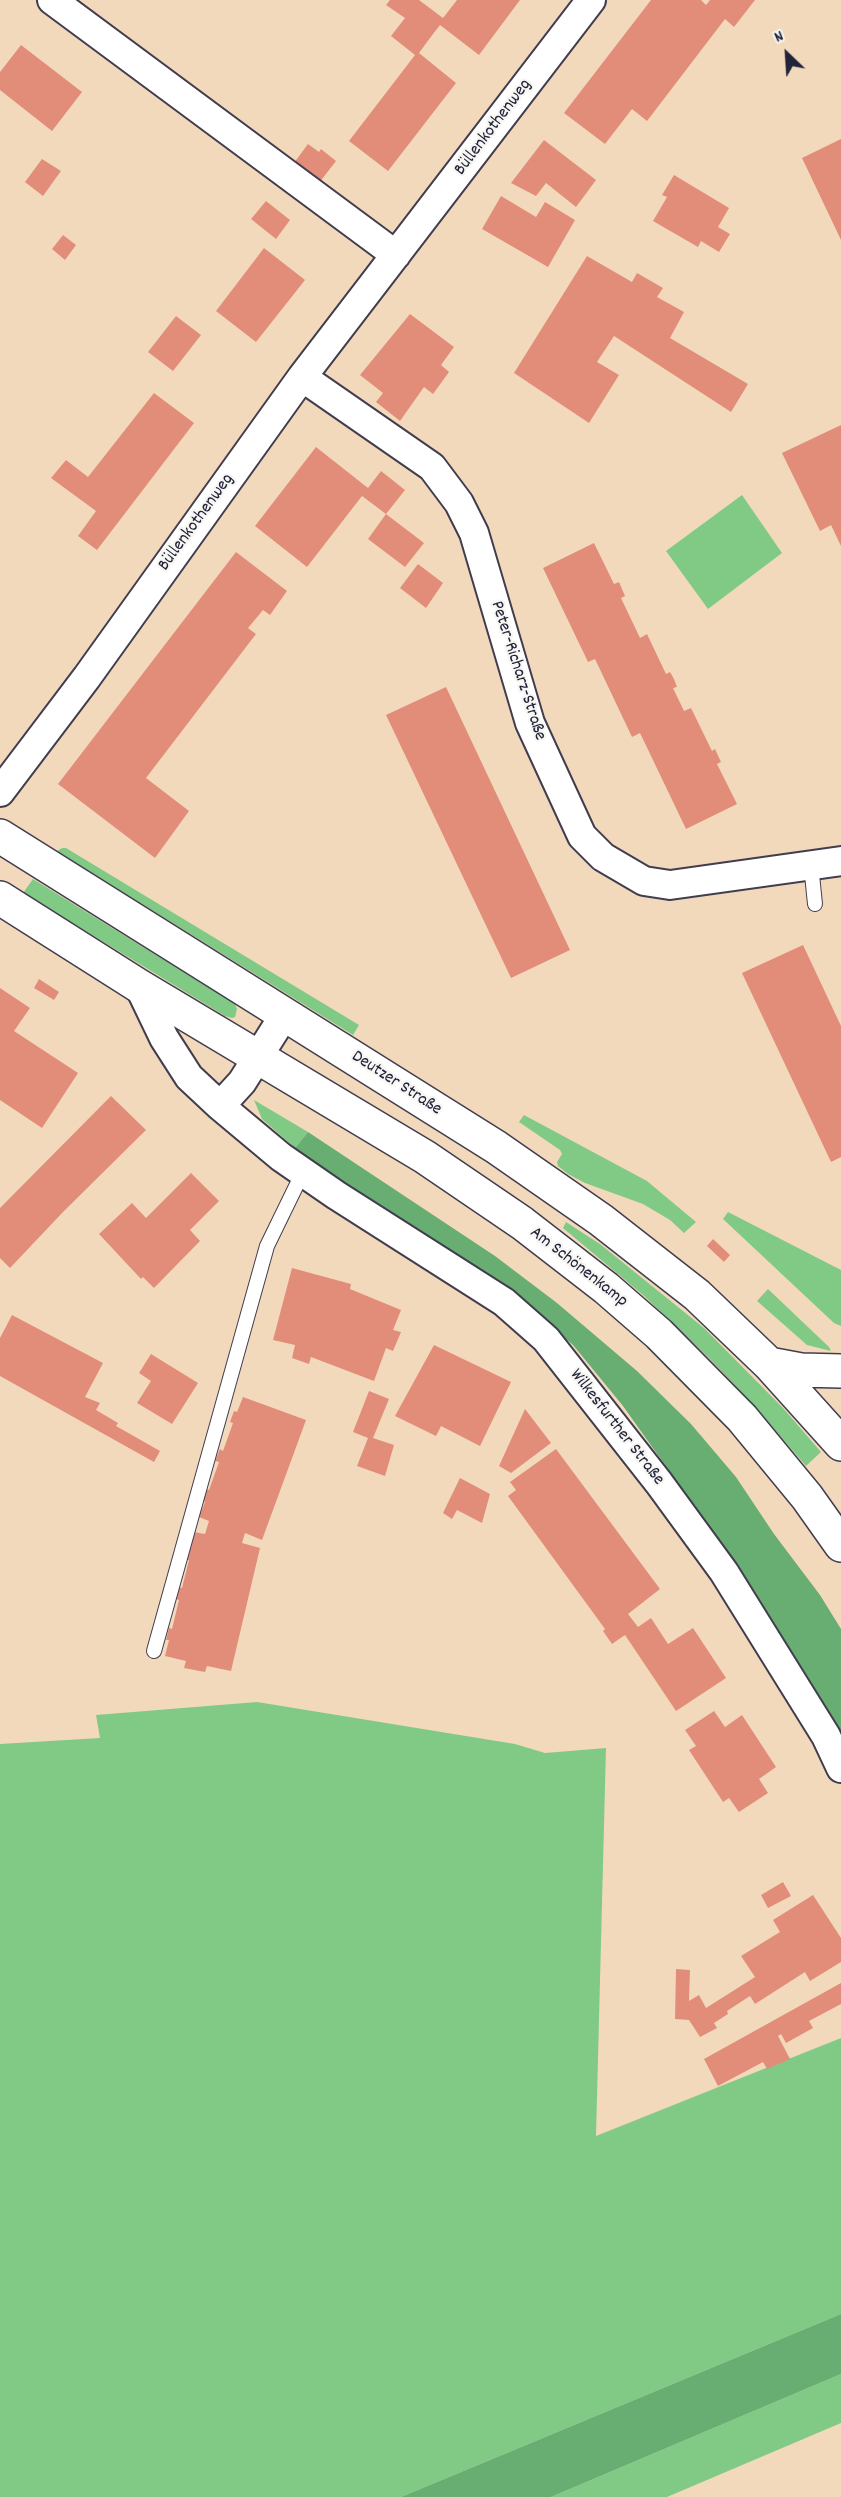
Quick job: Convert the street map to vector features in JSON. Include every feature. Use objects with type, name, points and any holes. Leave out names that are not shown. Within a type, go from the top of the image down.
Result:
[{"type":"main road","name":"Deutzer Straße","points":[[0,836],[496,1147],[610,1227],[697,1295],[769,1364]]},
{"type":"main road","points":[[0,898],[139,986],[258,1056]]},
{"type":"main road","name":"Am Schönenkamp","points":[[258,1056],[434,1163],[522,1223],[606,1287],[659,1334],[742,1418],[807,1497],[841,1545]]},
{"type":"main road","points":[[769,1364],[801,1370],[841,1371]]},
{"type":"main road","points":[[769,1364],[841,1444]]},
{"type":"street","points":[[52,0],[396,255]]},
{"type":"street","name":"Büllenkothenweg","points":[[0,792],[87,677],[302,377],[591,0]]},
{"type":"street","name":"Peter-Richarz-Straße","points":[[302,377],[432,467],[459,502],[474,533],[530,723],[582,836],[603,857],[644,881],[670,885],[841,861]]},
{"type":"street","name":"Wilkesfurther Straße","points":[[139,986],[164,1038],[189,1077],[220,1106],[303,1172],[504,1302],[546,1339],[659,1483],[724,1572],[826,1736],[841,1768]]},
{"type":"street","points":[[220,1106],[242,1082],[285,1014]]},
{"type":"lane","points":[[811,865],[815,904]]},
{"type":"lane","points":[[154,1651],[267,1246],[303,1172]]},
{"type":"green space","points":[[742,495],[782,553],[708,609],[666,551]]},
{"type":"green space","points":[[66,848],[359,1025],[353,1035],[57,851]]},
{"type":"green space","points":[[33,879],[235,1004],[237,1009],[235,1017],[225,1016],[23,893]]},
{"type":"green space","points":[[254,1100],[308,1132],[295,1148],[262,1119]]},
{"type":"green space","points":[[524,1115],[647,1181],[696,1222],[684,1233],[670,1220],[643,1204],[585,1183],[568,1174],[558,1166],[557,1162],[562,1154],[560,1150],[519,1122]]},
{"type":"green space","points":[[308,1132],[495,1256],[557,1303],[637,1371],[691,1424],[736,1477],[774,1534],[820,1595],[841,1629],[841,1739],[733,1561],[623,1406],[573,1345],[513,1294],[442,1245],[388,1214],[295,1148]]},
{"type":"green space","points":[[728,1212],[841,1270],[841,1326],[834,1323],[723,1219]]},
{"type":"green space","points":[[566,1222],[600,1244],[704,1328],[783,1408],[821,1452],[806,1466],[709,1358],[643,1295],[563,1228]]},
{"type":"green space","points":[[768,1289],[831,1351],[807,1345],[757,1301]]},
{"type":"green space","points":[[257,1702],[515,1744],[545,1753],[606,1748],[596,2136],[841,2038],[841,2314],[401,2497],[0,2497],[0,1744],[100,1738],[96,1715]]},
{"type":"green space","points":[[841,2314],[841,2374],[551,2497],[401,2497]]},
{"type":"green space","points":[[841,2374],[841,2423],[667,2497],[551,2497]]},
{"type":"building","points":[[390,0],[419,0],[443,18],[457,0],[520,0],[479,55],[440,25],[419,53],[456,83],[388,171],[349,141],[415,55],[391,36],[405,18],[386,5]]},
{"type":"building","points":[[651,0],[701,0],[706,5],[710,0],[755,0],[734,27],[725,19],[647,121],[632,109],[605,144],[564,113]]},
{"type":"building","points":[[21,45],[82,92],[52,131],[0,90],[0,72]]},
{"type":"building","points":[[841,139],[841,240],[802,158]]},
{"type":"building","points":[[544,140],[596,180],[576,207],[546,183],[536,196],[511,183]]},
{"type":"building","points":[[308,144],[319,152],[321,149],[336,161],[319,183],[294,163]]},
{"type":"building","points":[[42,159],[61,171],[43,196],[25,182]]},
{"type":"building","points":[[674,175],[729,208],[718,227],[730,234],[719,252],[701,241],[698,247],[653,221],[667,197],[662,195]]},
{"type":"building","points":[[501,196],[536,217],[545,202],[575,220],[548,267],[482,229]]},
{"type":"building","points":[[266,201],[290,220],[276,239],[251,219]]},
{"type":"building","points":[[63,235],[76,245],[65,260],[52,249]]},
{"type":"building","points":[[264,248],[305,280],[256,342],[216,311]]},
{"type":"building","points":[[587,256],[632,282],[637,273],[663,288],[657,297],[684,312],[670,338],[748,384],[731,412],[614,336],[597,362],[619,375],[589,423],[514,373]]},
{"type":"building","points":[[410,314],[454,347],[441,365],[449,372],[433,394],[424,387],[400,421],[376,402],[383,393],[360,375]]},
{"type":"building","points":[[176,316],[201,335],[173,371],[148,352]]},
{"type":"building","points":[[154,393],[194,423],[97,550],[78,536],[96,511],[51,478],[66,460],[88,477]]},
{"type":"building","points":[[841,425],[841,546],[831,525],[820,531],[782,453]]},
{"type":"building","points":[[316,447],[368,488],[381,471],[405,490],[386,514],[362,496],[307,567],[255,526]]},
{"type":"building","points":[[386,514],[424,543],[405,567],[368,539]]},
{"type":"building","points":[[594,543],[614,584],[619,582],[625,596],[621,598],[640,638],[647,634],[666,674],[670,672],[674,679],[677,687],[673,688],[684,711],[691,708],[712,751],[715,749],[721,762],[717,764],[737,804],[686,829],[640,733],[632,737],[595,659],[588,662],[543,568]]},
{"type":"building","points":[[236,552],[287,591],[270,615],[263,610],[248,628],[256,634],[146,778],[189,811],[155,858],[58,784]]},
{"type":"building","points":[[418,564],[443,583],[426,608],[400,588]]},
{"type":"building","points":[[446,687],[570,950],[511,978],[386,715]]},
{"type":"building","points":[[803,945],[841,1026],[841,1157],[831,1162],[742,973]]},
{"type":"building","points":[[39,979],[59,992],[54,1000],[34,988]]},
{"type":"building","points":[[0,988],[30,1008],[14,1031],[78,1073],[42,1128],[0,1100]]},
{"type":"building","points":[[111,1096],[146,1130],[10,1268],[0,1258],[0,1208]]},
{"type":"building","points":[[191,1173],[219,1201],[190,1230],[200,1241],[154,1288],[143,1277],[141,1279],[99,1234],[132,1203],[146,1218]]},
{"type":"building","points":[[713,1239],[730,1255],[724,1262],[707,1246]]},
{"type":"building","points":[[292,1268],[351,1284],[350,1289],[401,1310],[393,1330],[401,1332],[393,1351],[386,1348],[374,1381],[311,1357],[309,1364],[292,1358],[295,1345],[273,1340]]},
{"type":"building","points":[[12,1315],[103,1363],[85,1397],[100,1403],[96,1410],[118,1423],[116,1426],[160,1451],[154,1462],[0,1376],[0,1338]]},
{"type":"building","points":[[434,1345],[511,1382],[480,1446],[441,1426],[436,1436],[395,1416]]},
{"type":"building","points":[[151,1354],[198,1383],[172,1424],[137,1403],[151,1381],[139,1373]]},
{"type":"building","points":[[369,1391],[389,1399],[373,1438],[394,1445],[385,1476],[357,1466],[368,1438],[353,1432]]},
{"type":"building","points":[[243,1397],[306,1420],[262,1540],[245,1533],[242,1543],[260,1548],[231,1671],[207,1666],[205,1672],[184,1668],[186,1661],[165,1656],[169,1640],[166,1640],[169,1628],[172,1629],[179,1600],[176,1599],[178,1587],[182,1588],[189,1560],[185,1559],[188,1547],[191,1548],[194,1532],[205,1534],[209,1521],[199,1517],[205,1502],[201,1500],[205,1489],[209,1490],[219,1462],[215,1461],[220,1449],[223,1451],[233,1423],[230,1422],[234,1411],[237,1412]]},
{"type":"building","points":[[525,1409],[551,1443],[511,1473],[499,1466]]},
{"type":"building","points":[[556,1449],[660,1589],[628,1614],[638,1627],[651,1618],[668,1644],[693,1628],[726,1678],[676,1711],[625,1635],[612,1644],[603,1631],[605,1629],[508,1496],[516,1490],[510,1482]]},
{"type":"building","points":[[460,1478],[490,1494],[482,1523],[457,1510],[452,1519],[443,1513]]},
{"type":"building","points":[[714,1711],[725,1727],[742,1715],[776,1767],[759,1779],[768,1793],[739,1812],[729,1798],[723,1802],[689,1750],[696,1746],[685,1730]]},
{"type":"building","points":[[783,1882],[791,1896],[768,1908],[761,1895]]},
{"type":"building","points":[[813,1895],[841,1938],[841,1962],[810,1981],[805,1972],[755,2004],[750,1996],[727,2011],[728,2014],[714,2023],[717,2028],[700,2037],[689,2020],[675,2019],[676,1969],[690,1970],[689,2001],[699,1995],[706,2008],[755,1977],[741,1956],[780,1932],[773,1920]]},
{"type":"building","points":[[841,1983],[841,2004],[809,2021],[813,2028],[786,2043],[781,2034],[778,2036],[790,2059],[767,2069],[763,2062],[718,2086],[704,2059]]}]
